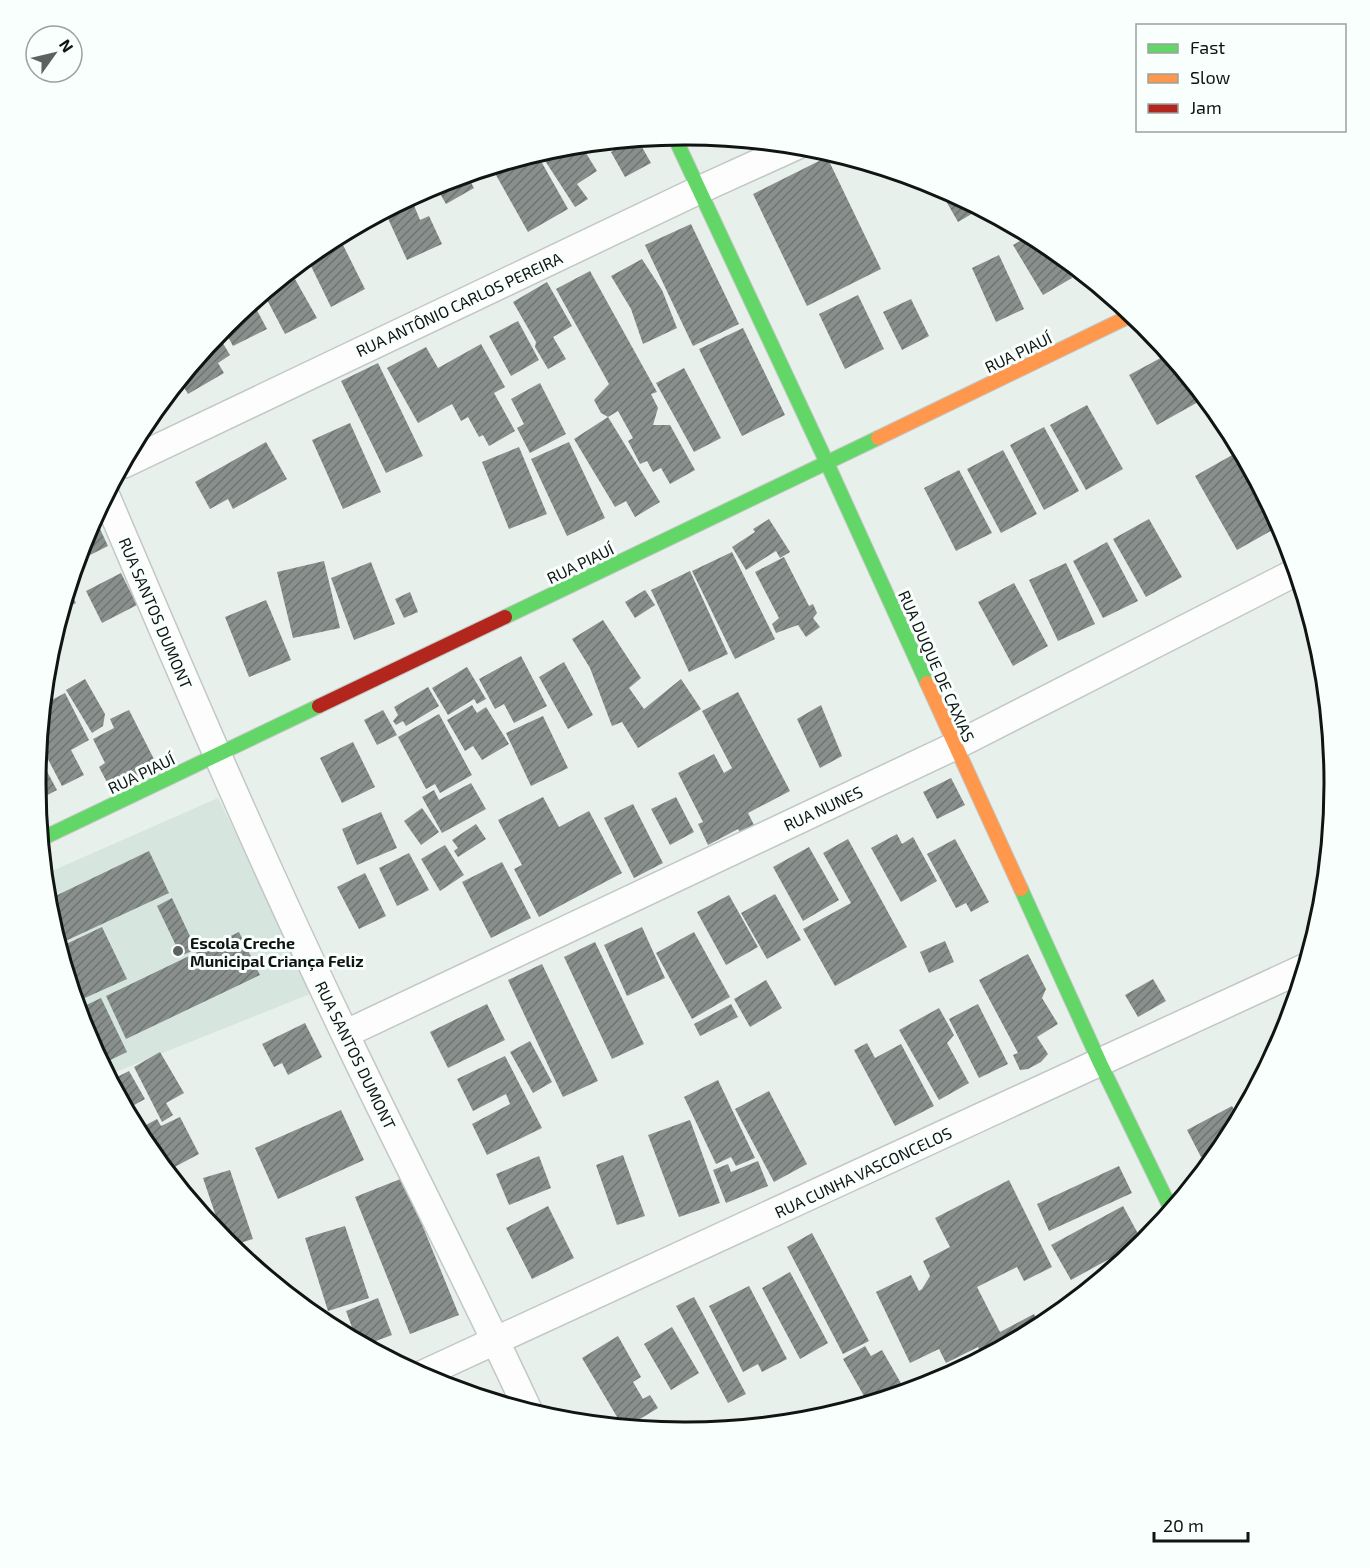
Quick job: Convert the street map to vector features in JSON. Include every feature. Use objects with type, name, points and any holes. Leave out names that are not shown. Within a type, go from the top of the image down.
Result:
[{"type":"street","name":"RUA DUQUE DE CAXIAS","points":[[678,145],[827,463],[1100,1063],[1168,1202]]},
{"type":"street","name":"RUA ANTÔNIO CARLOS PEREIRA","points":[[137,458],[780,153]]},
{"type":"street","name":"RUA PIAUÍ","points":[[49,835],[1122,319]]},
{"type":"street","name":"RUA SANTOS DUMONT","points":[[110,506],[216,755],[345,1034],[524,1402]]},
{"type":"street","name":"RUA NUNES","points":[[345,1034],[955,746],[1289,576]]},
{"type":"street","name":"RUA CUNHA VASCONCELOS","points":[[433,1370],[1295,972]]},
{"type":"shaded area","name":"Escola Creche Municipal Criança Feliz","points":[[218,798],[315,992],[115,1072],[80,989],[68,949],[53,871]]},
{"type":"building","points":[[642,147],[651,163],[625,177],[611,152]]},
{"type":"building","points":[[586,154],[597,171],[577,184],[588,199],[575,207],[545,161]]},
{"type":"building","points":[[820,160],[830,162],[881,269],[807,306],[753,194]]},
{"type":"building","points":[[542,162],[568,209],[528,232],[496,174]]},
{"type":"building","points":[[471,182],[474,188],[446,204],[440,194]]},
{"type":"building","points":[[946,202],[972,214],[958,222]]},
{"type":"building","points":[[414,206],[420,220],[429,216],[442,244],[407,260],[388,219]]},
{"type":"building","points":[[691,224],[739,324],[693,346],[645,245]]},
{"type":"building","points":[[1020,241],[1069,274],[1072,278],[1043,295],[1013,245]]},
{"type":"building","points":[[343,245],[365,289],[331,307],[311,266]]},
{"type":"building","points":[[999,255],[1024,309],[996,322],[972,268]]},
{"type":"building","points":[[642,259],[662,290],[677,328],[643,344],[631,309],[611,276]]},
{"type":"building","points":[[590,271],[657,392],[651,394],[658,408],[653,425],[670,425],[695,470],[670,484],[661,468],[653,472],[647,461],[640,464],[628,441],[633,438],[618,411],[608,417],[601,413],[594,400],[609,384],[556,289]]},
{"type":"building","points":[[295,278],[317,318],[285,334],[268,301]]},
{"type":"building","points":[[547,282],[572,326],[553,337],[566,359],[548,369],[535,347],[536,342],[513,302]]},
{"type":"building","points":[[858,295],[884,349],[845,369],[819,314]]},
{"type":"building","points":[[911,299],[929,336],[902,350],[883,312]]},
{"type":"building","points":[[257,311],[267,329],[233,346],[229,338]]},
{"type":"building","points":[[518,321],[539,360],[511,376],[489,336]]},
{"type":"building","points":[[743,328],[785,415],[742,436],[699,349]]},
{"type":"building","points":[[223,344],[230,355],[218,363],[224,373],[188,394],[184,388]]},
{"type":"building","points":[[481,344],[505,387],[494,393],[515,431],[489,446],[483,435],[479,437],[468,417],[461,421],[452,404],[418,423],[387,368],[426,347],[438,368]]},
{"type":"building","points":[[1160,358],[1197,403],[1157,425],[1129,375]]},
{"type":"building","points":[[378,363],[423,456],[386,473],[341,381]]},
{"type":"building","points":[[684,368],[721,438],[694,452],[656,383]]},
{"type":"building","points":[[540,383],[566,434],[530,453],[517,428],[524,424],[511,399]]},
{"type":"building","points":[[1087,405],[1123,469],[1086,490],[1050,425]]},
{"type":"building","points":[[608,417],[660,502],[635,517],[626,501],[615,507],[574,439]]},
{"type":"building","points":[[350,423],[381,492],[343,509],[312,440]]},
{"type":"building","points":[[1044,427],[1079,491],[1044,510],[1010,445]]},
{"type":"building","points":[[266,442],[287,479],[233,509],[228,499],[210,509],[195,482]]},
{"type":"building","points":[[569,442],[605,518],[567,536],[531,459]]},
{"type":"building","points":[[519,447],[547,514],[509,529],[482,462]]},
{"type":"building","points":[[1003,450],[1037,514],[1001,533],[967,469]]},
{"type":"building","points":[[1232,455],[1271,531],[1237,550],[1195,476]]},
{"type":"building","points":[[959,470],[992,533],[956,551],[924,488]]},
{"type":"building","points":[[769,519],[790,552],[780,558],[776,551],[746,570],[732,547],[755,532],[753,529]]},
{"type":"building","points":[[1149,519],[1182,577],[1146,597],[1113,539]]},
{"type":"building","points":[[100,529],[108,546],[89,555]]},
{"type":"building","points":[[1107,542],[1138,601],[1103,618],[1073,561]]},
{"type":"building","points":[[732,552],[775,639],[735,659],[692,571]]},
{"type":"building","points":[[784,557],[809,606],[813,604],[817,613],[813,618],[820,627],[806,637],[798,625],[776,633],[772,624],[779,618],[755,572]]},
{"type":"building","points":[[324,561],[340,628],[293,638],[277,572]]},
{"type":"building","points":[[371,562],[395,624],[354,640],[331,578]]},
{"type":"building","points":[[1066,563],[1095,624],[1058,641],[1029,580]]},
{"type":"building","points":[[690,571],[728,654],[689,672],[651,590]]},
{"type":"building","points":[[121,573],[137,605],[102,623],[86,591]]},
{"type":"building","points":[[1014,583],[1048,646],[1013,666],[978,602]]},
{"type":"building","points":[[645,590],[655,605],[635,618],[625,602]]},
{"type":"building","points":[[410,592],[418,612],[404,618],[395,599]]},
{"type":"building","points":[[266,600],[291,660],[249,677],[225,617]]},
{"type":"building","points":[[603,620],[641,678],[629,688],[644,709],[681,679],[701,709],[638,748],[622,722],[612,726],[590,668],[572,639]]},
{"type":"building","points":[[521,656],[547,706],[514,723],[504,704],[495,709],[479,679]]},
{"type":"building","points":[[564,662],[593,715],[568,729],[539,677]]},
{"type":"building","points":[[467,667],[486,699],[477,704],[474,699],[448,715],[432,688]]},
{"type":"building","points":[[85,679],[105,714],[103,726],[92,733],[66,690]]},
{"type":"building","points":[[428,687],[439,706],[406,726],[403,721],[396,725],[393,721],[398,715],[394,707]]},
{"type":"building","points":[[738,692],[790,791],[748,813],[755,827],[741,834],[738,829],[708,845],[698,824],[703,822],[678,773],[714,754],[724,773],[732,768],[702,711]]},
{"type":"building","points":[[65,693],[89,740],[71,750],[84,775],[62,786],[47,758],[52,700]]},
{"type":"building","points":[[472,705],[477,713],[486,707],[509,744],[482,760],[473,746],[465,751],[447,720]]},
{"type":"building","points":[[821,705],[842,756],[820,768],[797,719]]},
{"type":"building","points":[[129,710],[159,769],[112,792],[99,767],[105,763],[93,739],[114,728],[110,719]]},
{"type":"building","points":[[383,710],[397,735],[377,745],[364,720]]},
{"type":"building","points":[[439,714],[472,775],[440,793],[435,784],[426,789],[398,737]]},
{"type":"building","points":[[543,716],[568,768],[531,786],[506,733]]},
{"type":"building","points":[[353,742],[375,787],[342,803],[320,758]]},
{"type":"building","points":[[47,771],[57,790],[47,796]]},
{"type":"building","points":[[951,778],[965,805],[937,819],[923,792]]},
{"type":"building","points":[[471,783],[486,809],[442,833],[422,797],[434,790],[439,800]]},
{"type":"building","points":[[543,797],[559,827],[589,811],[622,873],[539,917],[514,869],[522,865],[498,820]]},
{"type":"building","points":[[676,797],[694,832],[670,845],[651,809]]},
{"type":"building","points":[[633,804],[663,863],[634,878],[604,818]]},
{"type":"building","points":[[422,808],[439,832],[421,845],[404,821]]},
{"type":"building","points":[[381,812],[397,848],[357,865],[342,829]]},
{"type":"building","points":[[476,824],[486,839],[458,857],[454,851],[458,848],[452,840]]},
{"type":"building","points":[[897,834],[902,844],[913,837],[937,881],[901,902],[871,848]]},
{"type":"building","points":[[848,839],[907,947],[835,986],[803,929],[851,903],[823,853]]},
{"type":"building","points":[[955,839],[989,902],[971,912],[966,903],[956,908],[927,854]]},
{"type":"building","points":[[445,845],[464,875],[440,891],[421,859]]},
{"type":"building","points":[[809,847],[839,900],[803,921],[773,867]]},
{"type":"building","points":[[149,851],[169,893],[66,941],[57,895]]},
{"type":"building","points":[[409,853],[429,890],[397,906],[379,868]]},
{"type":"building","points":[[502,862],[531,918],[491,938],[462,882]]},
{"type":"building","points":[[365,873],[386,916],[359,929],[337,887]]},
{"type":"building","points":[[775,894],[801,940],[767,959],[741,913]]},
{"type":"building","points":[[729,895],[758,947],[726,965],[697,912]]},
{"type":"building","points":[[172,898],[196,949],[181,956],[157,906]]},
{"type":"building","points":[[102,927],[127,979],[84,999],[67,944]]},
{"type":"building","points":[[642,927],[665,978],[627,996],[604,945]]},
{"type":"building","points":[[239,932],[260,975],[126,1039],[106,996]]},
{"type":"building","points":[[694,932],[730,997],[692,1019],[656,953]]},
{"type":"building","points":[[945,941],[954,962],[929,973],[920,952]]},
{"type":"building","points":[[595,942],[644,1044],[612,1059],[564,957]]},
{"type":"building","points":[[1028,954],[1046,989],[1042,998],[1058,1024],[1037,1037],[1048,1054],[1041,1062],[1028,1069],[1020,1070],[1013,1055],[1018,1053],[979,980]]},
{"type":"building","points":[[542,964],[598,1081],[563,1097],[508,980]]},
{"type":"building","points":[[1153,979],[1166,1001],[1138,1017],[1125,995]]},
{"type":"building","points":[[766,980],[782,1008],[750,1027],[734,999]]},
{"type":"building","points":[[101,998],[127,1052],[109,1060],[86,1005]]},
{"type":"building","points":[[487,1004],[505,1040],[448,1068],[430,1032]]},
{"type":"building","points":[[731,1004],[738,1017],[700,1036],[694,1024]]},
{"type":"building","points":[[978,1004],[1008,1064],[979,1078],[949,1019]]},
{"type":"building","points":[[939,1008],[954,1035],[947,1043],[969,1083],[939,1100],[899,1030]]},
{"type":"building","points":[[305,1023],[322,1057],[288,1075],[282,1063],[274,1067],[262,1044]]},
{"type":"building","points":[[530,1041],[552,1082],[533,1093],[510,1052]]},
{"type":"building","points":[[867,1043],[875,1058],[901,1044],[934,1106],[895,1126],[854,1050]]},
{"type":"building","points":[[160,1052],[184,1093],[166,1103],[173,1115],[162,1122],[134,1067]]},
{"type":"building","points":[[505,1056],[542,1128],[487,1155],[472,1124],[510,1104],[506,1094],[473,1111],[457,1079]]},
{"type":"building","points":[[129,1071],[145,1099],[133,1105],[118,1077]]},
{"type":"building","points":[[718,1080],[755,1158],[736,1166],[731,1157],[716,1164],[684,1097]]},
{"type":"building","points":[[769,1091],[807,1164],[774,1182],[735,1109]]},
{"type":"building","points":[[1232,1106],[1234,1109],[1216,1139],[1201,1157],[1187,1130]]},
{"type":"building","points":[[341,1110],[364,1160],[278,1199],[255,1148]]},
{"type":"building","points":[[180,1117],[199,1154],[174,1167],[146,1125],[157,1119],[161,1126]]},
{"type":"building","points":[[690,1120],[720,1203],[679,1217],[648,1135]]},
{"type":"building","points":[[623,1155],[645,1216],[617,1225],[596,1165]]},
{"type":"building","points":[[539,1156],[551,1188],[509,1205],[496,1174]]},
{"type":"building","points":[[758,1161],[768,1186],[726,1203],[713,1170],[728,1164],[731,1172]]},
{"type":"building","points":[[1119,1166],[1132,1193],[1049,1231],[1037,1204]]},
{"type":"building","points":[[230,1170],[253,1239],[242,1242],[216,1216],[203,1178]]},
{"type":"building","points":[[403,1178],[459,1315],[410,1334],[355,1197]]},
{"type":"building","points":[[1009,1180],[1052,1267],[1024,1281],[1017,1267],[977,1287],[1000,1332],[1034,1314],[1036,1318],[980,1350],[978,1347],[946,1363],[939,1349],[910,1363],[876,1292],[911,1275],[919,1291],[922,1289],[930,1276],[923,1261],[950,1247],[935,1218]]},
{"type":"building","points":[[548,1206],[574,1258],[532,1279],[506,1228]]},
{"type":"building","points":[[1123,1206],[1138,1233],[1114,1257],[1071,1280],[1051,1245]]},
{"type":"building","points":[[345,1226],[369,1298],[328,1311],[305,1238]]},
{"type":"building","points":[[812,1233],[869,1341],[843,1354],[787,1247]]},
{"type":"building","points":[[790,1272],[828,1343],[800,1359],[762,1288]]},
{"type":"building","points":[[749,1286],[787,1359],[762,1372],[758,1364],[743,1372],[709,1306]]},
{"type":"building","points":[[694,1297],[746,1394],[728,1403],[676,1306]]},
{"type":"building","points":[[378,1298],[392,1335],[374,1342],[353,1329],[346,1311]]},
{"type":"building","points":[[672,1327],[699,1373],[671,1390],[644,1344]]},
{"type":"building","points":[[618,1336],[641,1377],[633,1382],[643,1399],[650,1395],[658,1408],[638,1420],[618,1419],[582,1358]]},
{"type":"building","points":[[865,1346],[871,1356],[882,1350],[902,1384],[864,1397],[843,1359]]},
{"type":"traffic: fast","points":[[678,145],[927,683]]},
{"type":"traffic: fast","points":[[505,617],[878,438]]},
{"type":"traffic: fast","points":[[49,835],[319,706]]},
{"type":"traffic: fast","points":[[1021,889],[1100,1063],[1168,1202]]},
{"type":"traffic: slow","points":[[878,438],[1122,320]]},
{"type":"traffic: slow","points":[[927,683],[1021,889]]},
{"type":"traffic: jam","points":[[319,706],[505,617]]},
{"type":"place","name":"Escola Creche Municipal Criança Feliz","points":[[178,951]]}]
